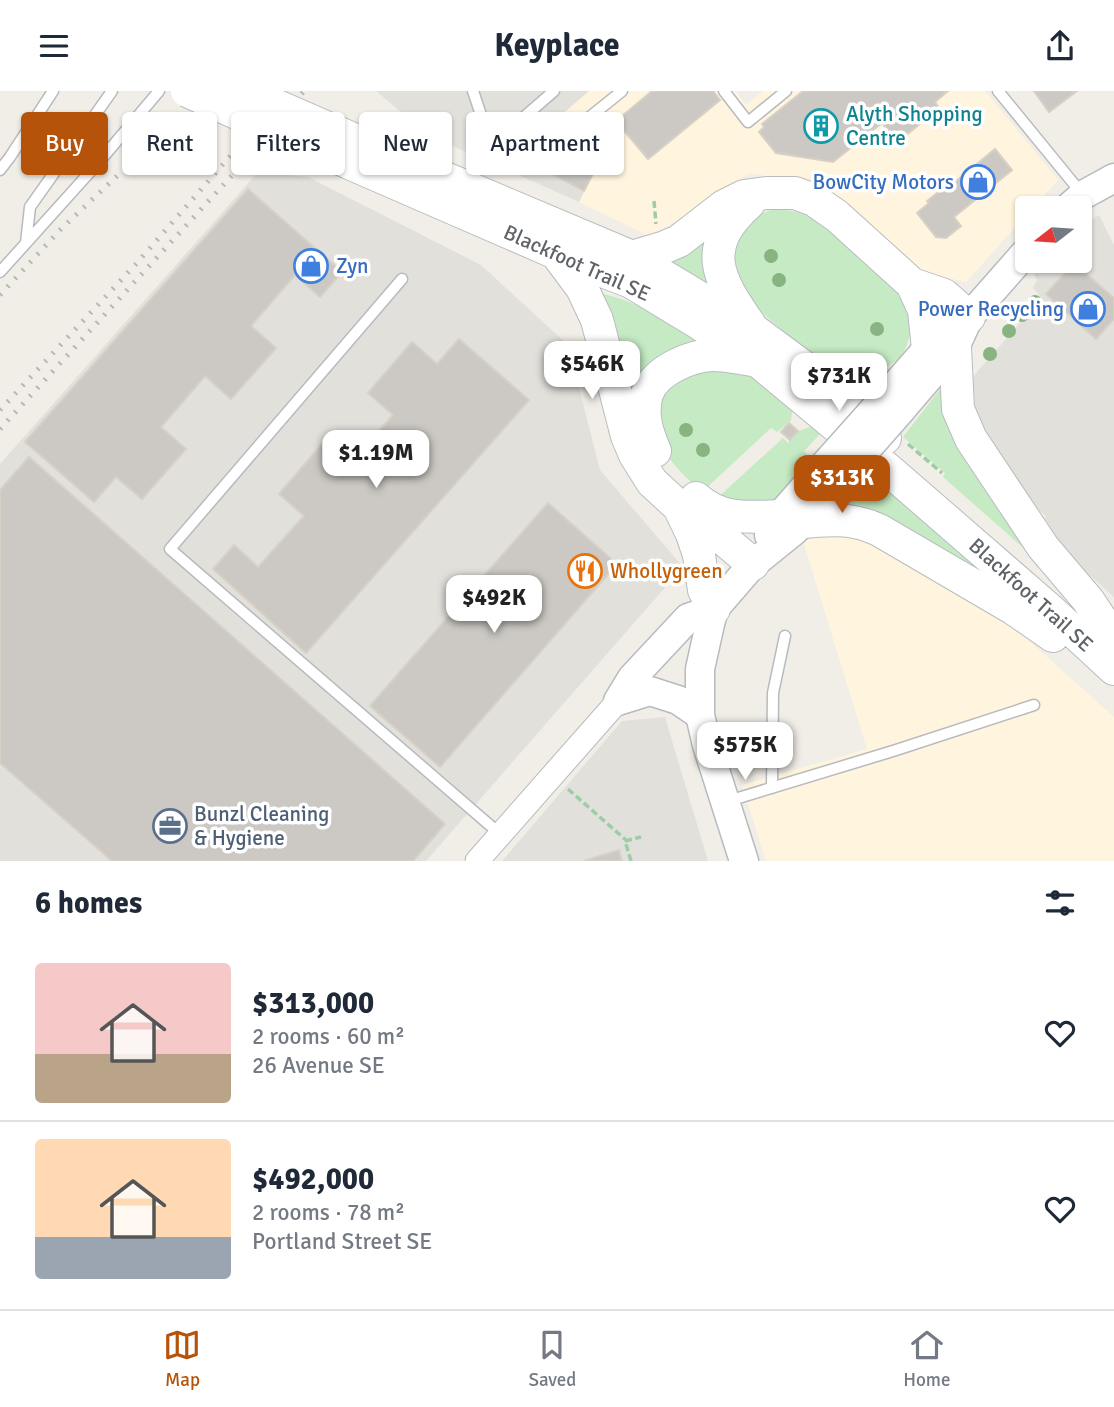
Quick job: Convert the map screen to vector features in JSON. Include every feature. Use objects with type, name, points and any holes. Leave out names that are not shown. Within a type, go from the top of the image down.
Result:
[{"type":"main road","name":"Blackfoot Trail SE","points":[[187,91],[632,257],[757,347]]},
{"type":"main road","name":"Blackfoot Trail SE","points":[[243,91],[355,153],[556,253],[631,282],[813,374],[1112,653]]},
{"type":"main road","points":[[767,193],[752,201],[736,215],[720,240],[718,254],[723,281],[757,347],[727,355],[701,356],[675,365],[659,377],[648,391],[644,412],[647,433],[658,457],[672,476],[700,502],[731,517],[848,520],[862,523],[1014,608],[1061,641],[1112,653]]},
{"type":"main road","points":[[632,257],[679,241],[724,207],[744,196],[795,193],[814,200],[837,216],[912,284],[944,296],[969,317]]},
{"type":"main road","points":[[556,253],[582,288],[597,320],[627,436],[652,482],[678,506],[753,564]]},
{"type":"main road","points":[[912,284],[942,348],[958,409],[971,439],[1042,547],[1088,600],[1112,653]]},
{"type":"main road","points":[[678,506],[692,534],[699,555],[704,590],[714,609]]},
{"type":"street","points":[[1084,196],[1114,178]]},
{"type":"street","points":[[744,861],[700,715],[700,669],[714,609],[836,468],[896,415],[942,348],[1015,265]]},
{"type":"street","points":[[477,861],[618,701],[632,678],[688,618],[714,609]]},
{"type":"street","points":[[618,701],[650,691],[678,700],[700,715]]},
{"type":"lane","points":[[0,170],[53,91]]},
{"type":"lane","points":[[26,243],[30,207],[111,91]]},
{"type":"lane","points":[[0,272],[159,91]]},
{"type":"lane","points":[[473,91],[488,136],[516,124],[554,91]]},
{"type":"lane","points":[[596,112],[622,91]]},
{"type":"lane","points":[[724,91],[748,122],[786,91]]},
{"type":"lane","points":[[998,91],[1072,196]]},
{"type":"lane","points":[[402,279],[170,549],[500,834]]},
{"type":"lane","points":[[772,788],[773,693],[785,636]]},
{"type":"lane","points":[[725,802],[1034,705]]},
{"type":"path","points":[[654,201],[656,225]]},
{"type":"path","points":[[896,415],[942,473]]},
{"type":"path","points":[[563,785],[627,841]]},
{"type":"path","points":[[627,841],[640,837]]},
{"type":"path","points":[[627,841],[631,861]]},
{"type":"shaded area","points":[[376,91],[589,91],[565,112],[466,112],[466,152],[452,146],[452,112],[401,112]]},
{"type":"shaded area","points":[[589,91],[736,91],[746,105],[763,91],[985,91],[1058,180],[1043,196],[1015,196],[1015,227],[966,282],[923,272],[828,187],[750,173],[651,237],[579,202],[592,175],[624,175],[624,112],[564,112]]},
{"type":"shaded area","points":[[255,175],[308,177],[481,265],[568,345],[600,470],[683,567],[426,861],[0,861],[0,464]]},
{"type":"shaded area","points":[[518,175],[593,175],[579,202]]},
{"type":"shaded area","points":[[1099,215],[1114,245],[1114,597],[1054,543],[1042,522],[1046,516],[1016,490],[977,431],[969,385],[976,373],[1042,298],[1033,288],[1037,280],[1034,275],[1036,273],[1092,273],[1092,220]]},
{"type":"shaded area","points":[[850,530],[989,605],[1114,717],[1114,861],[766,861],[742,785],[867,749],[803,541]]},
{"type":"shaded area","points":[[665,717],[708,861],[502,861],[622,721]]},
{"type":"green space","points":[[773,209],[796,212],[817,221],[907,299],[911,332],[906,347],[900,359],[886,367],[861,396],[750,303],[725,253],[748,219]]},
{"type":"green space","points":[[708,231],[711,282],[706,283],[665,263]]},
{"type":"green space","points":[[599,293],[643,308],[711,346],[638,413]]},
{"type":"green space","points":[[709,366],[752,377],[793,405],[791,420],[777,432],[771,428],[702,492],[666,453],[660,444],[656,425],[664,387]]},
{"type":"green space","points":[[944,384],[1045,567],[943,477],[945,473],[903,437]]},
{"type":"green space","points":[[815,425],[822,432],[804,451],[807,458],[800,466],[803,469],[779,496],[768,503],[714,501],[783,438],[788,443],[799,431]]},
{"type":"green space","points":[[868,473],[1018,597],[834,511]]},
{"type":"building","points":[[652,91],[713,91],[720,100],[648,159],[624,130],[624,114]]},
{"type":"building","name":"Alyth Shopping Centre","points":[[803,91],[948,91],[935,102],[939,108],[898,142],[882,123],[833,162],[776,153],[759,132],[764,127],[762,124]]},
{"type":"building","points":[[1034,91],[1077,91],[1049,112]]},
{"type":"building","points":[[995,149],[1012,170],[954,217],[961,226],[946,238],[936,237],[917,213],[929,203],[927,201],[941,190],[943,192]]},
{"type":"building","points":[[554,175],[592,175],[584,191]]},
{"type":"building","points":[[248,189],[342,272],[320,297],[295,275],[251,326],[276,348],[231,399],[205,376],[161,427],[186,449],[142,499],[116,477],[94,502],[25,442]]},
{"type":"building","name":"Power Recycling","points":[[1065,273],[1085,273],[1114,298],[1114,319],[1096,339],[1046,294]]},
{"type":"building","points":[[459,339],[529,400],[306,653],[213,569],[234,545],[258,567],[304,516],[279,494],[322,444],[348,466],[393,415],[368,393],[412,342],[437,364]]},
{"type":"building","points":[[789,423],[798,431],[790,440],[781,432]]},
{"type":"building","points":[[29,457],[445,824],[413,861],[112,861],[0,763],[0,490]]},
{"type":"building","points":[[548,503],[617,564],[440,767],[370,706]]},
{"type":"building","points":[[619,850],[622,861],[584,861]]},
{"type":"railway","points":[[0,295],[60,230],[137,157],[200,91]]},
{"type":"railway","points":[[0,410],[136,264],[287,91]]},
{"type":"railway","points":[[0,429],[237,170],[304,91]]},
{"type":"place","name":"Alyth Shopping Centre","points":[[821,126]]},
{"type":"place","name":"BowCity Motors","points":[[978,182]]},
{"type":"place","name":"Zyn","points":[[311,266]]},
{"type":"place","name":"Power Recycling","points":[[1088,309]]},
{"type":"place","name":"Whollygreen","points":[[585,571]]},
{"type":"place","name":"Bunzl Cleaning & Hygiene","points":[[170,826]]}]
